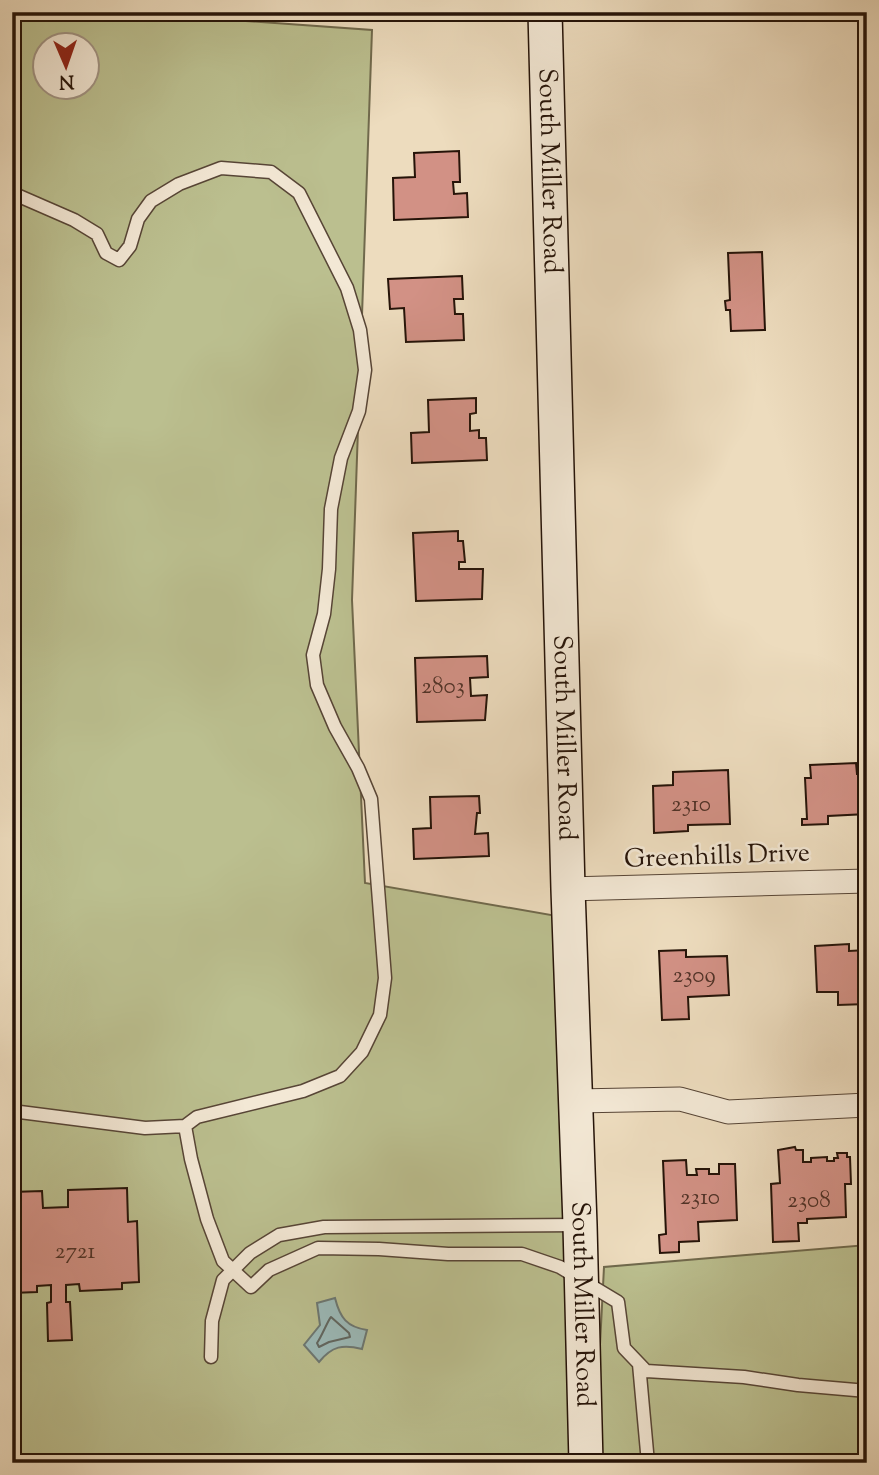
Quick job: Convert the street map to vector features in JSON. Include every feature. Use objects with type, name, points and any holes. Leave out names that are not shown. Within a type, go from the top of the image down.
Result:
[{"type":"street","name":"South Miller Road","points":[[545,12],[586,1463]]},
{"type":"street","name":"Greenhills Drive","points":[[568,889],[867,881]]},
{"type":"street","points":[[576,1101],[680,1100],[728,1112],[867,1105]]},
{"type":"lane","points":[[12,193],[74,220],[97,234],[106,253],[119,260],[130,246],[138,219],[151,201],[179,184],[221,168],[271,172],[299,193],[347,288],[360,330],[365,370],[359,411],[341,458],[331,509],[324,614],[313,655],[317,685],[371,799],[385,978],[380,1015],[362,1052],[340,1076],[303,1091],[197,1117],[186,1126],[145,1128],[12,1111]]},
{"type":"lane","points":[[186,1126],[191,1158],[207,1219],[223,1262],[251,1287],[269,1270],[318,1248],[448,1254],[522,1254],[560,1267],[618,1303],[624,1348],[646,1371],[744,1377],[867,1391]]},
{"type":"lane","points":[[211,1357],[212,1321],[223,1280],[250,1253],[279,1235],[324,1227],[580,1225]]},
{"type":"lane","points":[[639,1364],[648,1463]]},
{"type":"green space","points":[[57,12],[121,12],[372,30],[352,600],[365,883],[557,916],[574,1463],[12,1463],[12,16]]},
{"type":"green space","points":[[867,1245],[867,1463],[598,1463],[597,1403],[604,1267]]},
{"type":"water","points":[[335,1298],[339,1311],[349,1324],[367,1330],[362,1349],[338,1348],[319,1362],[304,1345],[320,1325],[317,1303]]},
{"type":"building","points":[[459,151],[460,182],[453,182],[454,194],[467,193],[468,217],[394,220],[393,178],[415,177],[414,153]]},
{"type":"building","points":[[762,252],[765,330],[731,331],[730,310],[726,310],[725,301],[730,300],[728,253]]},
{"type":"building","points":[[462,276],[463,299],[454,299],[455,314],[463,314],[464,340],[406,342],[404,308],[390,309],[388,279]]},
{"type":"building","points":[[476,398],[476,413],[470,414],[470,431],[479,430],[479,438],[486,438],[487,460],[412,463],[411,433],[429,432],[428,400]]},
{"type":"building","points":[[458,531],[458,541],[463,541],[465,562],[459,562],[459,569],[483,569],[482,599],[416,601],[413,533]]},
{"type":"building","points":[[487,656],[488,677],[470,678],[471,696],[487,695],[485,720],[417,722],[415,658]]},
{"type":"building","points":[[856,763],[857,774],[867,774],[867,814],[828,816],[828,824],[802,825],[802,819],[807,819],[805,778],[811,778],[810,765]]},
{"type":"building","points":[[728,770],[730,824],[688,825],[688,831],[654,833],[653,786],[673,785],[673,772]]},
{"type":"building","points":[[479,796],[480,813],[477,813],[475,834],[488,833],[489,856],[414,859],[413,829],[431,828],[430,797]]},
{"type":"building","points":[[849,944],[849,951],[867,950],[867,1004],[838,1005],[838,992],[817,992],[815,946]]},
{"type":"building","points":[[686,950],[686,957],[727,956],[729,995],[688,997],[689,1019],[662,1020],[659,951]]},
{"type":"building","points":[[795,1147],[796,1150],[803,1150],[803,1162],[811,1162],[811,1158],[827,1157],[827,1161],[834,1161],[834,1158],[838,1158],[837,1153],[847,1153],[847,1157],[850,1157],[851,1184],[845,1184],[846,1217],[807,1219],[807,1223],[798,1223],[799,1241],[773,1242],[771,1184],[780,1183],[778,1150]]},
{"type":"building","points":[[686,1160],[687,1175],[697,1175],[696,1169],[709,1169],[709,1174],[719,1174],[719,1164],[735,1164],[737,1220],[698,1222],[699,1241],[679,1242],[679,1252],[660,1253],[659,1235],[666,1234],[663,1161]]},
{"type":"building","points":[[127,1188],[128,1222],[137,1221],[139,1282],[122,1283],[122,1289],[80,1291],[79,1284],[66,1285],[66,1302],[70,1302],[72,1340],[48,1341],[47,1303],[51,1302],[51,1285],[37,1286],[37,1292],[12,1293],[12,1192],[42,1191],[43,1208],[68,1207],[68,1190]]}]
